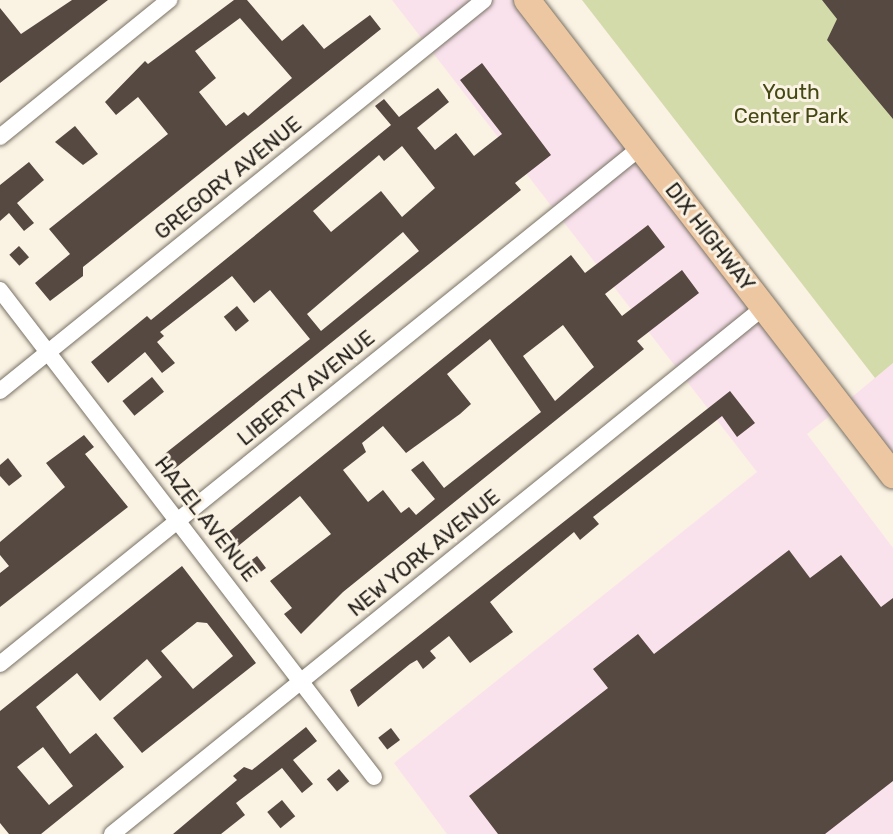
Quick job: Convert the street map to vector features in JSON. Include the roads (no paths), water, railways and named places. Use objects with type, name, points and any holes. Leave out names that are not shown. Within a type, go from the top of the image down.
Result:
[{"type":"main road","name":"DIX HIGHWAY","points":[[527,0],[893,475]]},
{"type":"street","points":[[0,137],[169,0]]},
{"type":"street","name":"GREGORY AVENUE","points":[[0,391],[484,0]]},
{"type":"street","name":"LIBERTY AVENUE","points":[[0,664],[640,148]]},
{"type":"street","name":"HAZEL AVENUE","points":[[0,290],[374,777]]},
{"type":"street","name":"NEW YORK AVENUE","points":[[112,834],[764,307]]},
{"type":"park label","name":"Youth Center Park","points":[[791,104]]}]
